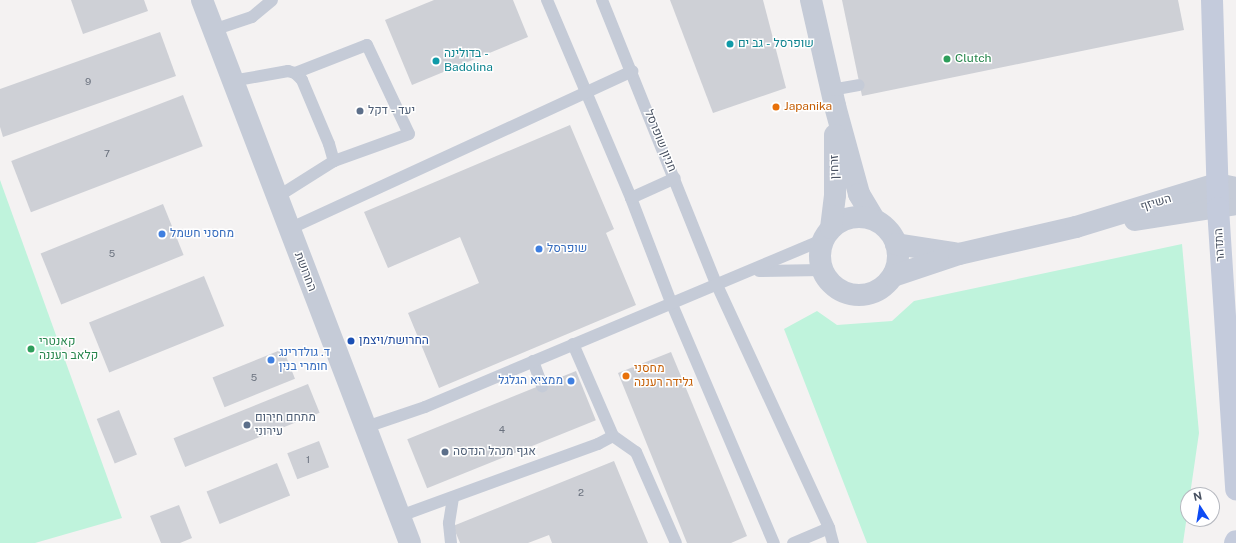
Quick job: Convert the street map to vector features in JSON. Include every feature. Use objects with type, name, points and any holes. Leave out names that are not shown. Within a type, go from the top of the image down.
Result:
[{"type":"street","name":"החרושת","points":[[202,0],[276,197],[410,543]]},
{"type":"street","name":"זרחין","points":[[812,0],[833,98],[859,194],[874,220]]},
{"type":"street","name":"התדהר","points":[[1212,0],[1227,206],[1236,489]]},
{"type":"street","name":"זרחין","points":[[827,234],[835,195],[833,98]]},
{"type":"street","name":"השיזף","points":[[893,276],[959,254],[1076,227],[1226,186]]},
{"type":"street","name":"השיזף","points":[[1076,227],[1227,206]]},
{"type":"street","points":[[861,216],[874,220],[885,226],[896,244],[898,263],[893,276],[874,292],[849,294],[833,285],[822,270],[819,258],[827,234],[848,218],[861,216]]},
{"type":"street","name":"השיזף","points":[[896,244],[959,254]]},
{"type":"lane","points":[[213,30],[252,17],[272,0]]},
{"type":"lane","points":[[547,0],[585,93],[631,198],[671,302],[774,543]]},
{"type":"lane","name":"חניון שופרסל","points":[[602,0],[632,71],[716,283],[829,528],[833,543]]},
{"type":"lane","points":[[276,197],[334,161],[408,134],[367,45],[295,74]]},
{"type":"lane","points":[[289,229],[632,71]]},
{"type":"lane","points":[[232,80],[288,72],[295,74],[302,80],[334,161]]},
{"type":"lane","points":[[833,98],[859,85]]},
{"type":"lane","points":[[631,198],[675,178]]},
{"type":"lane","points":[[366,427],[425,407],[716,283],[754,271],[827,234]]},
{"type":"lane","points":[[754,271],[822,270]]},
{"type":"lane","points":[[573,344],[613,436],[636,452],[676,543]]},
{"type":"lane","points":[[533,362],[542,386]]},
{"type":"lane","points":[[400,516],[613,436]]},
{"type":"lane","points":[[451,543],[449,523],[453,497]]},
{"type":"lane","points":[[793,543],[829,528]]},
{"type":"green space","name":"קאנטרי קלאב רעננה","points":[[0,180],[122,518],[35,543],[0,543]]},
{"type":"green space","points":[[1182,244],[1199,433],[1191,487],[1180,487],[1180,527],[1185,527],[1183,543],[867,543],[784,329],[817,311],[837,325],[892,321],[914,301]]},
{"type":"building","points":[[71,0],[144,0],[148,11],[83,34]]},
{"type":"building","name":"בדולינה - Badolina","points":[[434,0],[513,0],[528,37],[412,85],[385,20]]},
{"type":"building","name":"שופרסל - גב ים","points":[[670,0],[763,0],[786,88],[713,113]]},
{"type":"building","points":[[842,0],[1178,0],[1184,30],[862,96]]},
{"type":"building","points":[[160,32],[176,76],[3,137],[0,127],[0,89]]},
{"type":"building","points":[[183,95],[203,146],[31,212],[11,161]]},
{"type":"building","name":"שופרסל","points":[[570,125],[614,229],[606,233],[636,305],[439,388],[408,313],[479,283],[460,237],[388,268],[364,212]]},
{"type":"building","points":[[163,204],[184,255],[61,304],[41,253]]},
{"type":"building","points":[[204,276],[224,326],[109,373],[89,322]]},
{"type":"building","points":[[283,349],[295,379],[225,407],[213,377]]},
{"type":"building","points":[[671,352],[747,536],[731,543],[687,543],[618,373]]},
{"type":"building","points":[[576,371],[596,420],[427,488],[407,439]]},
{"type":"building","name":"מתחם חירום עירוני","points":[[308,384],[320,413],[185,467],[174,438]]},
{"type":"building","points":[[119,410],[137,455],[115,463],[97,419]]},
{"type":"building","points":[[319,441],[329,467],[297,479],[287,453]]},
{"type":"building","points":[[614,461],[648,543],[552,543],[549,535],[528,543],[460,543],[453,526]]},
{"type":"building","name":"מתחם חירום עירוני","points":[[277,463],[290,495],[220,524],[207,491]]},
{"type":"building","points":[[179,505],[192,538],[180,543],[161,543],[150,516]]},
{"type":"place","name":"שופרסל - גב ים","points":[[730,44]]},
{"type":"place","name":"Clutch","points":[[947,59]]},
{"type":"place","name":"בדולינה - Badolina","points":[[436,61]]},
{"type":"place","name":"Japanika","points":[[776,107]]},
{"type":"place","name":"יעד - דקל","points":[[360,111]]},
{"type":"place","name":"מחסני חשמל","points":[[162,234]]},
{"type":"place","name":"שופרסל","points":[[539,249]]},
{"type":"place","name":"החרושת/ויצמן","points":[[351,341]]},
{"type":"place","name":"קאנטרי קלאב רעננה","points":[[31,349]]},
{"type":"place","name":"ד. גולדרינג חומרי בנין","points":[[271,360]]},
{"type":"place","name":"מחסני גלידה רעננה","points":[[626,376]]},
{"type":"place","name":"ממציא הגלגל","points":[[571,381]]},
{"type":"place","name":"מתחם חירום עירוני","points":[[247,425]]},
{"type":"place","name":"אגף מנהל הנדסה","points":[[445,452]]}]
